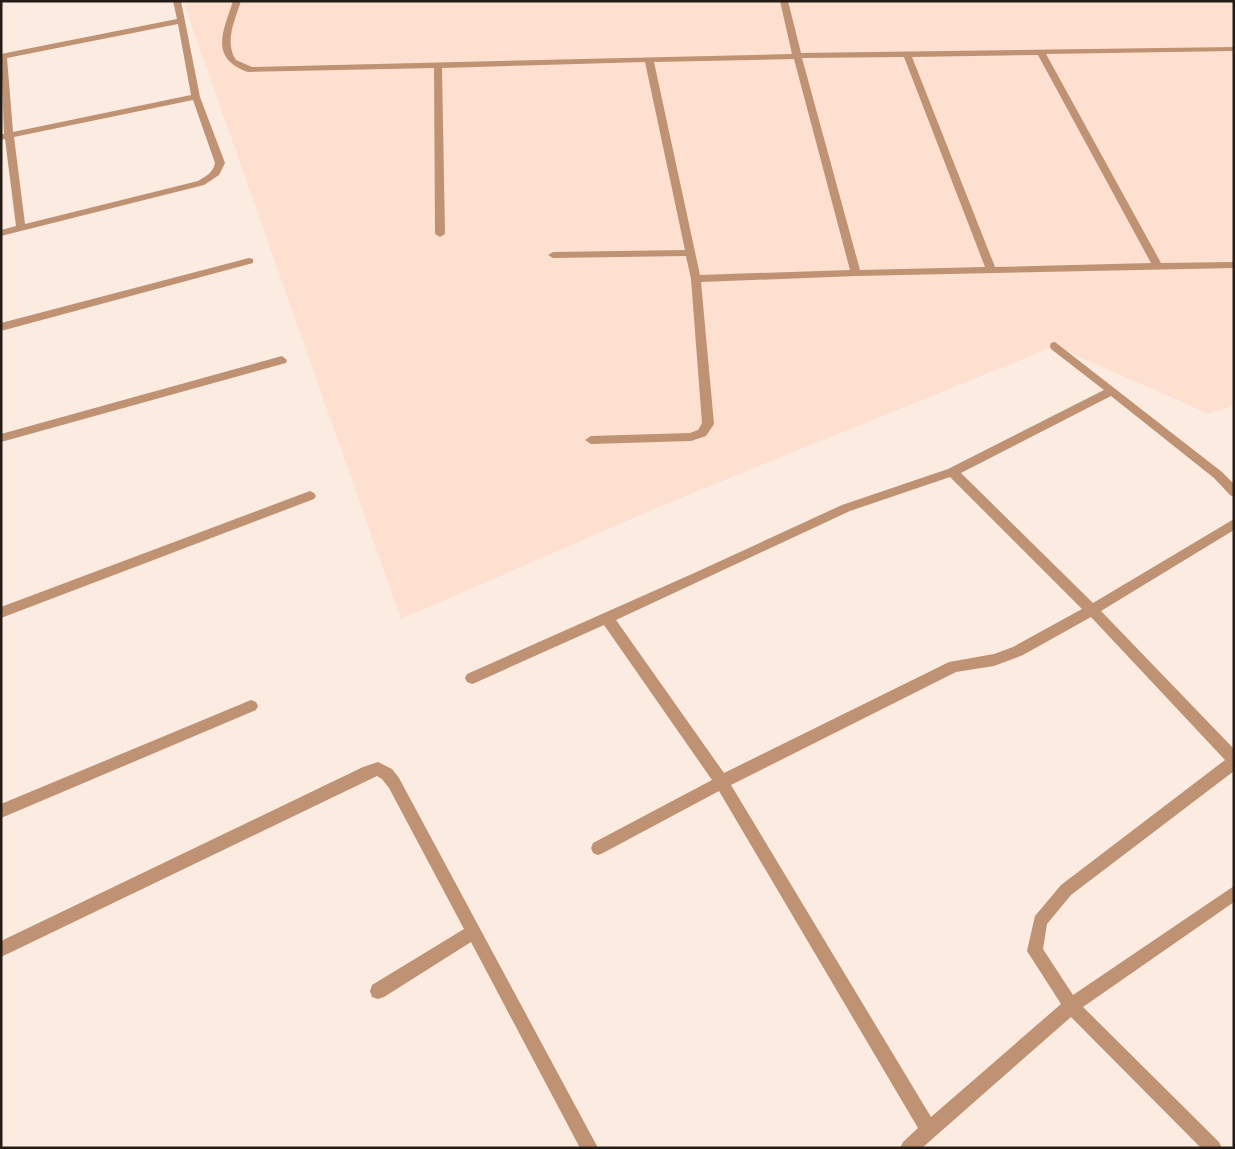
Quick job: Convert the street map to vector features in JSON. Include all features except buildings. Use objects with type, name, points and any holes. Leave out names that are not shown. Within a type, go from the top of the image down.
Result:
[{"type":"street","points":[[1,233],[201,183],[215,175],[220,169],[220,163],[196,97],[177,1]]},
{"type":"street","points":[[237,1],[227,34],[226,50],[234,63],[251,70],[797,56],[1234,49]]},
{"type":"street","points":[[784,1],[797,56],[856,273]]},
{"type":"street","points":[[21,228],[5,137],[2,56],[180,21]]},
{"type":"street","points":[[1041,52],[1158,266]]},
{"type":"street","points":[[907,54],[992,271]]},
{"type":"street","points":[[591,440],[691,437],[702,433],[708,424],[696,279],[649,60]]},
{"type":"street","points":[[438,66],[440,234]]},
{"type":"street","points":[[5,137],[196,97]]},
{"type":"street","points":[[553,255],[690,253]]},
{"type":"street","points":[[1,327],[249,261]]},
{"type":"street","points":[[696,279],[856,273],[1234,264]]},
{"type":"street","points":[[1055,346],[1218,475],[1234,492]]},
{"type":"street","points":[[1,438],[282,360]]},
{"type":"street","points":[[472,678],[846,508],[952,472],[1112,391]]},
{"type":"street","points":[[952,472],[1092,610],[1234,761],[1066,890],[1040,921],[1035,951],[1071,1006],[1147,1080],[1212,1148]]},
{"type":"street","points":[[1,613],[310,496]]},
{"type":"street","points":[[598,848],[722,782],[954,666],[994,660],[1018,651],[1092,610],[1234,524]]},
{"type":"street","points":[[607,618],[722,782],[929,1130]]},
{"type":"street","points":[[1,811],[251,706]]},
{"type":"street","points":[[1,949],[359,776],[378,769],[387,774],[394,783],[590,1148]]},
{"type":"street","points":[[909,1148],[1071,1006],[1234,893]]},
{"type":"street","points":[[378,991],[473,932]]},
{"type":"shaded area","points":[[183,1],[1234,1],[1234,405],[1209,414],[1055,346],[668,503],[401,619]]}]
